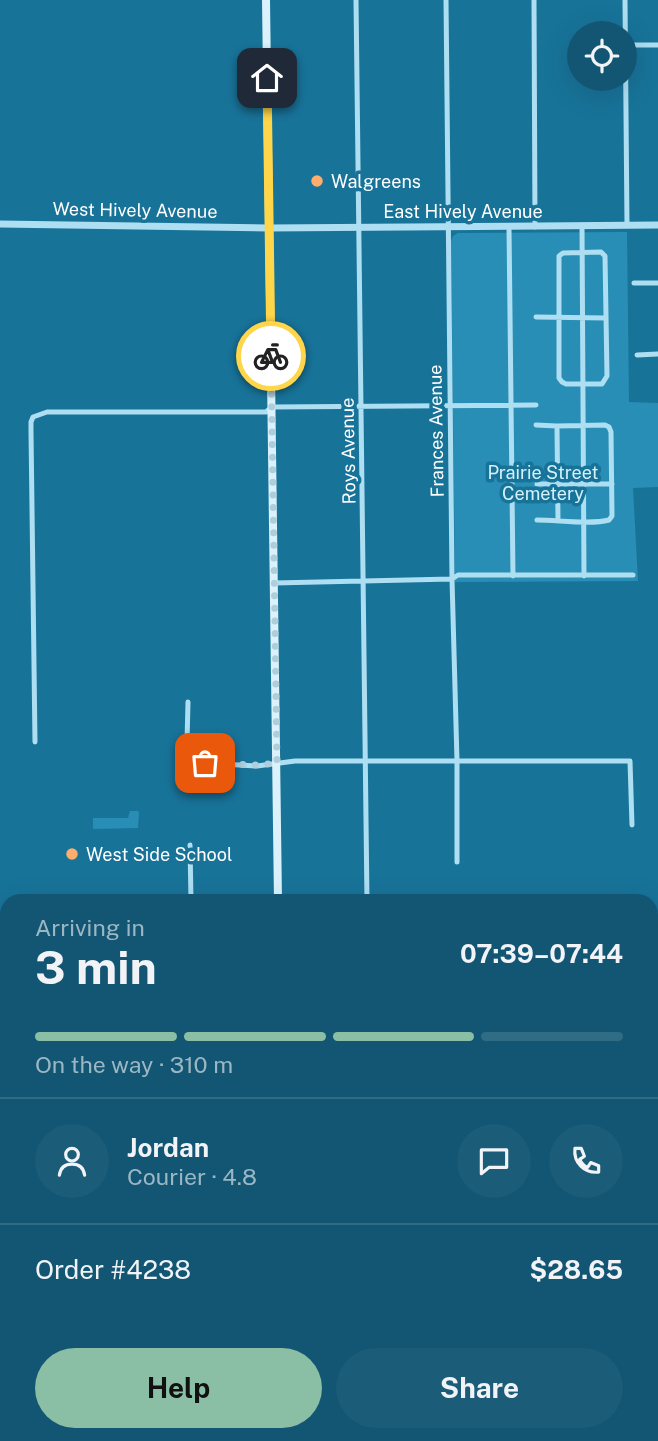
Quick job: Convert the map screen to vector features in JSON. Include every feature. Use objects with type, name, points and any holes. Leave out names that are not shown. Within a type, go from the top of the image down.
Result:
[{"type":"main road","points":[[266,0],[278,894]]},
{"type":"street","name":"Roys Avenue","points":[[356,0],[367,894]]},
{"type":"street","name":"Frances Avenue","points":[[446,0],[457,862]]},
{"type":"street","points":[[534,0],[535,227]]},
{"type":"street","points":[[625,0],[625,21]]},
{"type":"street","points":[[637,46],[658,45]]},
{"type":"street","points":[[626,91],[627,225]]},
{"type":"street","name":"West Hively Avenue","points":[[0,224],[269,228]]},
{"type":"street","points":[[582,225],[584,576]]},
{"type":"street","name":"East Hively Avenue","points":[[269,228],[658,225]]},
{"type":"street","points":[[509,227],[513,576]]},
{"type":"street","points":[[601,252],[605,256],[607,376],[601,384],[566,384],[559,378],[559,257],[563,253],[582,253],[601,252]]},
{"type":"street","points":[[634,283],[658,283]]},
{"type":"street","points":[[536,317],[606,318]]},
{"type":"street","points":[[637,355],[658,354]]},
{"type":"street","points":[[35,742],[33,417],[47,412],[266,412],[272,407],[536,405]]},
{"type":"street","points":[[536,425],[610,427],[612,516],[604,521],[537,520]]},
{"type":"street","points":[[557,426],[558,520]]},
{"type":"street","points":[[537,484],[611,484]]},
{"type":"street","points":[[274,583],[452,579],[458,575],[633,575]]},
{"type":"street","points":[[188,702],[187,742],[191,755],[205,763],[257,765],[295,761],[630,761],[632,825]]},
{"type":"street","points":[[190,845],[191,894]]},
{"type":"green space","name":"Prairie Street Cemetery","points":[[627,232],[629,402],[658,403],[658,487],[633,488],[638,581],[455,582],[453,236],[458,233]]},
{"type":"green space","points":[[130,811],[139,813],[138,828],[93,829],[93,818],[128,818]]},
{"type":"way so far","points":[[205,763],[277,763],[271,356]]},
{"type":"place","name":"Walgreens","points":[[317,181]]},
{"type":"place","name":"West Side School","points":[[72,854]]},
{"type":"route","points":[[267,78],[271,356]]}]
